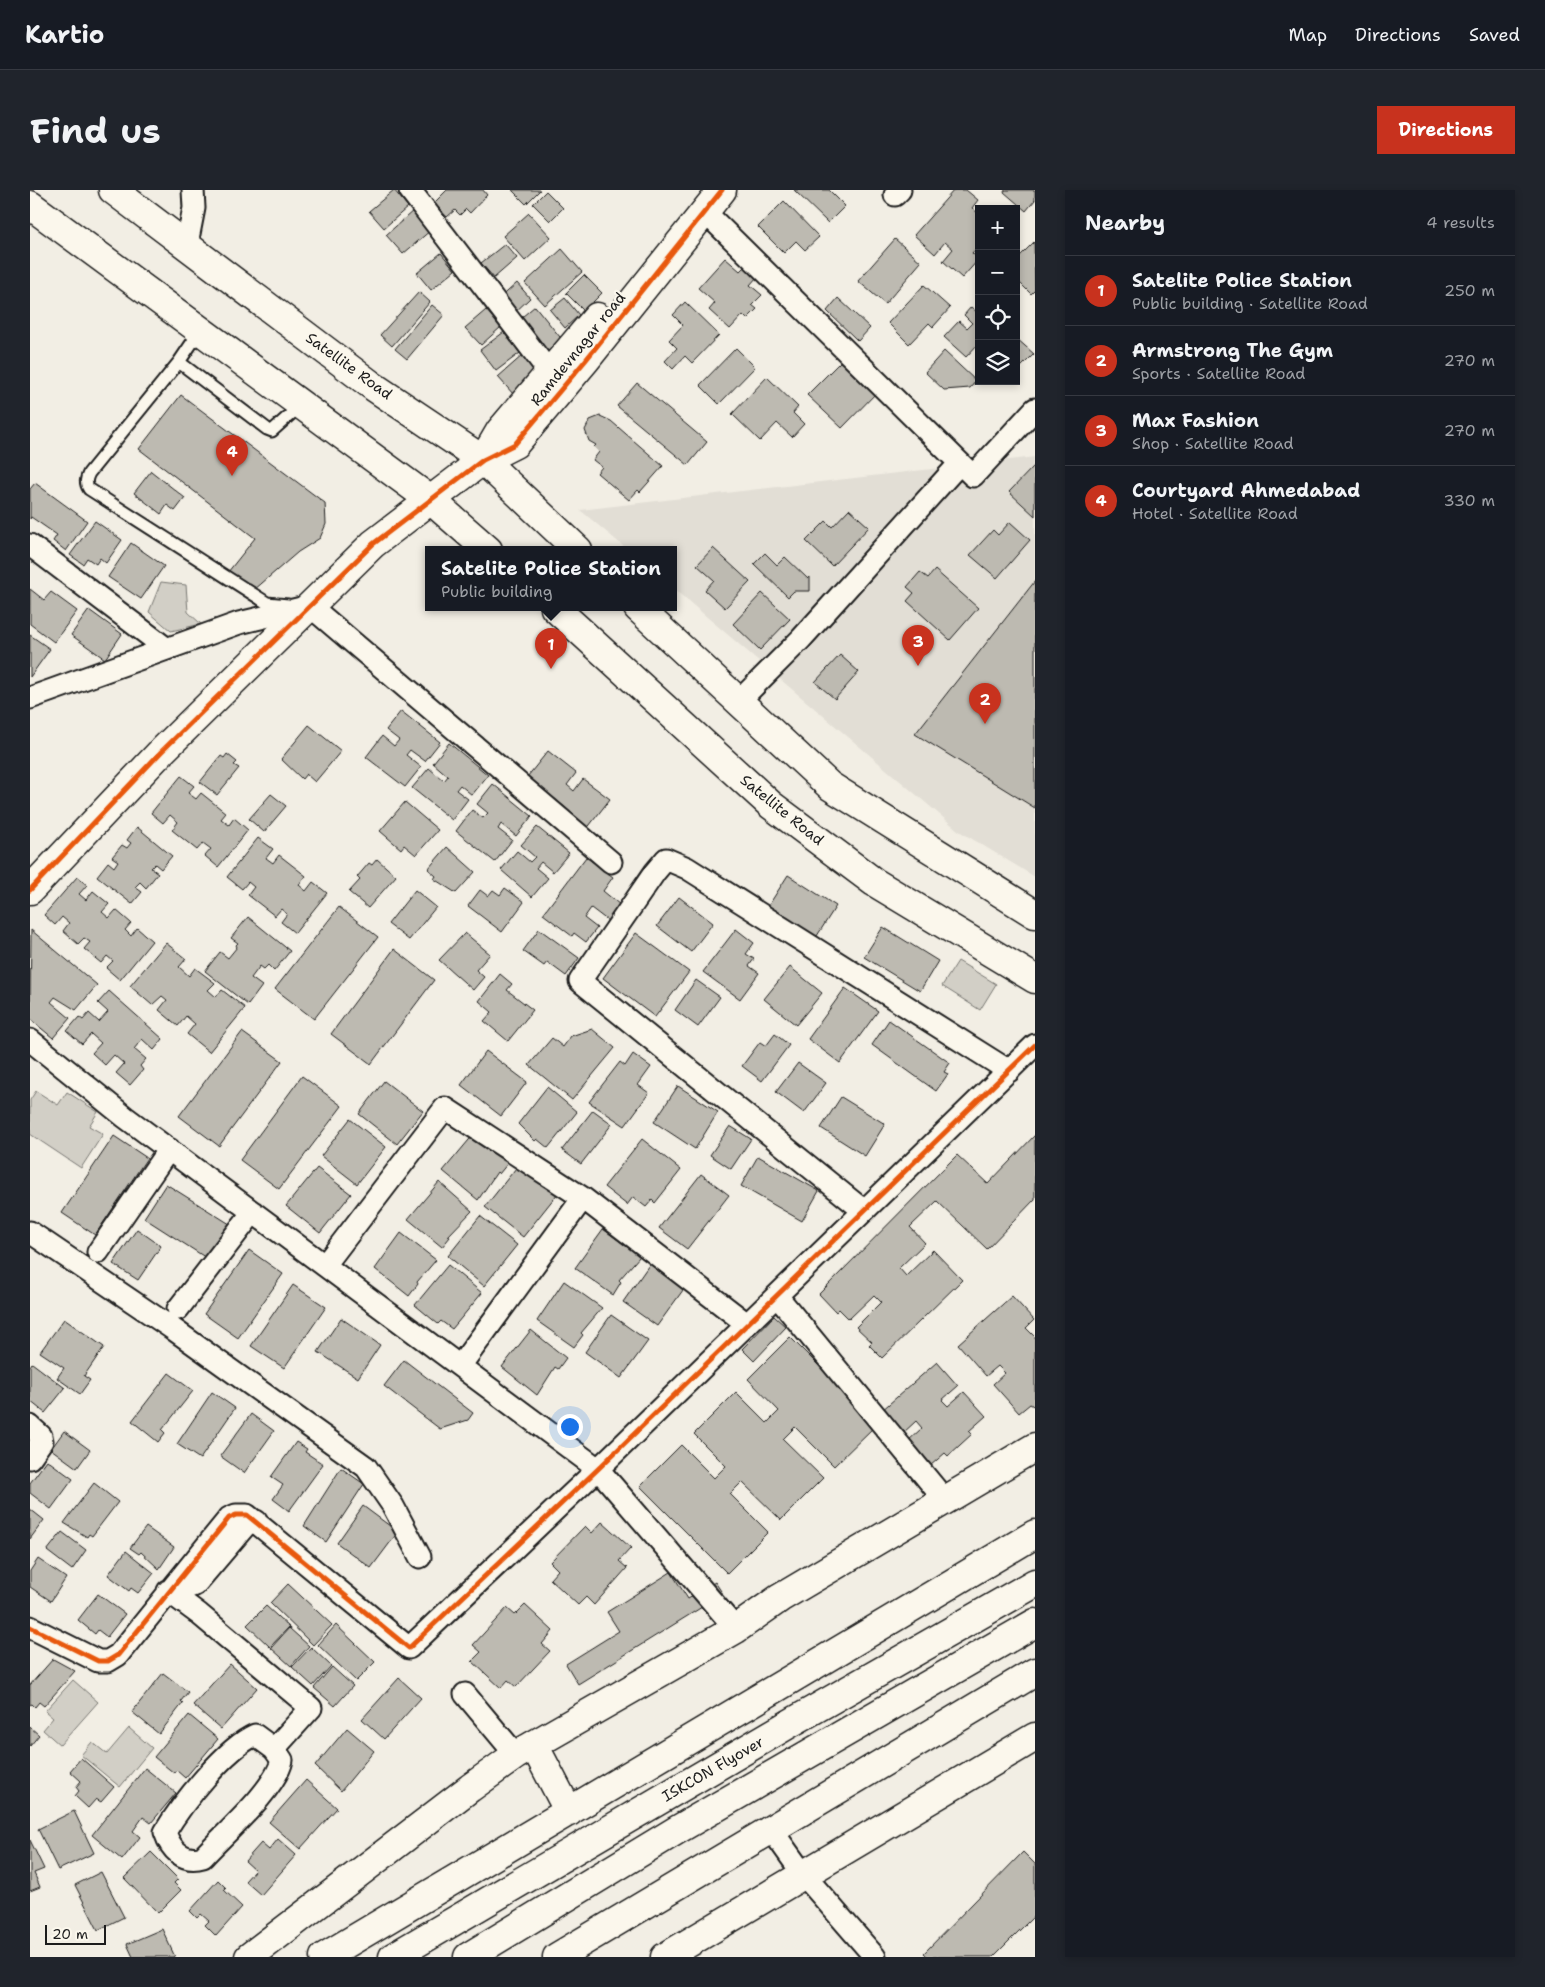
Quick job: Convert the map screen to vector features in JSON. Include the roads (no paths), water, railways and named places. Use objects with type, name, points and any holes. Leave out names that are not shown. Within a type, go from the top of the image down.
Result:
[{"type":"main road","name":"Satellite Road","points":[[113,190],[374,387],[483,460],[574,546]]},
{"type":"main road","name":"Ramdevnagar road","points":[[483,460],[500,431],[701,201],[722,190]]},
{"type":"main road","name":"Ramdevnagar road","points":[[30,890],[161,752],[373,544],[432,501],[483,460],[515,444],[585,361],[701,201]]},
{"type":"main road","points":[[30,205],[432,501],[483,546]]},
{"type":"main road","name":"Satellite Road","points":[[558,611],[770,805],[874,882],[1035,979]]},
{"type":"main road","points":[[641,611],[830,786],[1035,914]]},
{"type":"main road","points":[[249,1957],[470,1788],[525,1750],[736,1630],[780,1598],[944,1499],[1035,1447]]},
{"type":"main road","points":[[324,1957],[1035,1534]]},
{"type":"main road","name":"ISKCON Flyover","points":[[393,1957],[780,1729],[1035,1583]]},
{"type":"main road","points":[[468,1957],[677,1830],[1035,1623]]},
{"type":"main road","points":[[557,1957],[1035,1672]]},
{"type":"main road","points":[[665,1957],[1035,1737]]},
{"type":"main road","points":[[525,1750],[569,1812]]},
{"type":"street","points":[[187,244],[194,208],[193,190]]},
{"type":"street","points":[[410,190],[550,373]]},
{"type":"street","points":[[701,201],[973,476],[1035,409]]},
{"type":"street","points":[[738,702],[801,639],[960,463]]},
{"type":"street","points":[[30,545],[167,649]]},
{"type":"street","points":[[30,698],[239,623],[310,606],[611,862]]},
{"type":"street","points":[[864,1211],[580,980],[666,859],[687,868],[1009,1071]]},
{"type":"street","points":[[30,1040],[169,1149],[598,1469],[736,1630]]},
{"type":"street","points":[[30,1626],[98,1661],[108,1661],[118,1655],[229,1518],[236,1515],[247,1515],[409,1648],[778,1296],[1035,1046]]},
{"type":"street","points":[[325,1265],[445,1108],[583,1198],[747,1324]]},
{"type":"street","points":[[98,1252],[169,1149]]},
{"type":"street","points":[[460,1366],[583,1198]]},
{"type":"street","points":[[178,1309],[253,1212]]},
{"type":"street","points":[[30,1232],[173,1329],[366,1468],[393,1506],[420,1557]]},
{"type":"street","points":[[778,1296],[944,1499]]},
{"type":"street","points":[[30,1426],[41,1436],[42,1442],[30,1458]]},
{"type":"street","points":[[168,1591],[199,1614],[311,1708],[274,1749]]},
{"type":"street","points":[[465,1694],[525,1750]]},
{"type":"street","points":[[256,1735],[274,1749],[282,1760],[280,1771],[270,1785],[203,1857],[194,1860],[181,1856],[169,1845],[166,1832],[176,1814],[234,1748],[256,1735]]},
{"type":"street","points":[[771,1829],[803,1874],[875,1957]]},
{"type":"lane","points":[[200,331],[179,362],[90,472],[86,479],[86,485],[89,489],[267,603],[310,606]]},
{"type":"lane","points":[[179,362],[272,431],[278,428],[301,405]]},
{"type":"place","name":"Courtyard Ahmedabad","points":[[232,476]]},
{"type":"place","name":"Max Fashion","points":[[918,666]]},
{"type":"place","name":"Satelite Police Station","points":[[551,669]]},
{"type":"place","name":"Armstrong The Gym","points":[[985,724]]}]
